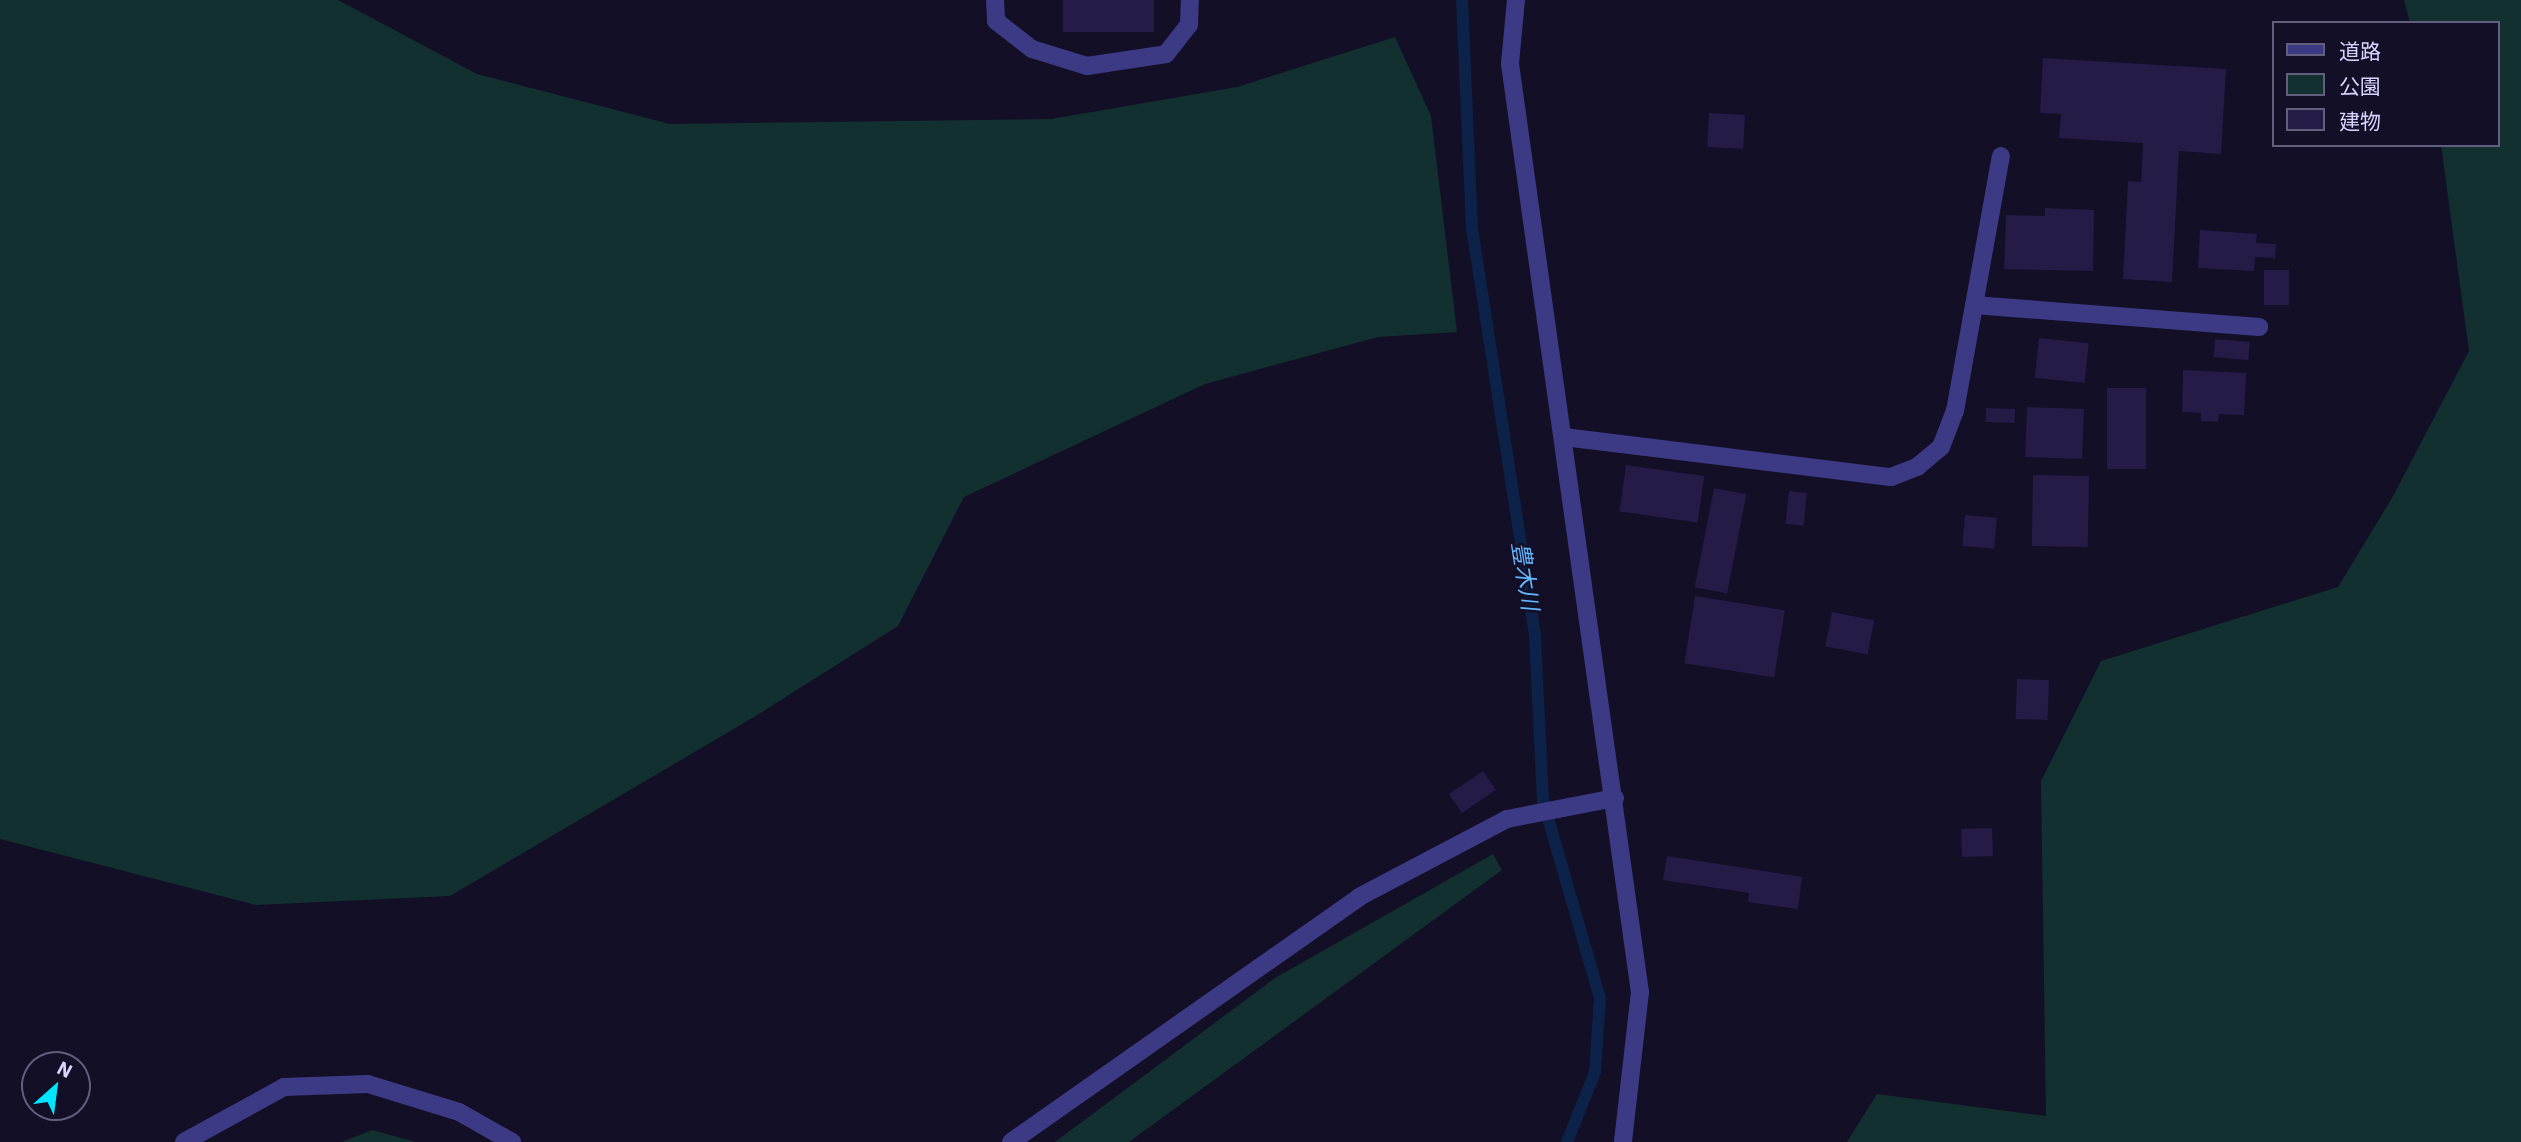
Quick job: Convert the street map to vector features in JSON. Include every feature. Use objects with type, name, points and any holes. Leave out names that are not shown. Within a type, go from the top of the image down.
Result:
[{"type":"street","points":[[995,0],[996,21],[1032,49],[1087,66],[1167,54],[1189,25],[1190,0]]},
{"type":"street","points":[[1516,0],[1510,65],[1615,798],[1640,992],[1623,1142]]},
{"type":"street","points":[[1563,437],[1891,477],[1917,467],[1941,447],[1955,411],[2001,156]]},
{"type":"street","points":[[1974,305],[2259,327]]},
{"type":"street","points":[[1011,1142],[1359,897],[1507,819],[1615,798]]},
{"type":"street","points":[[184,1142],[284,1087],[368,1084],[459,1112],[512,1142]]},
{"type":"green space","points":[[0,0],[338,0],[477,74],[670,124],[1051,119],[1237,87],[1395,37],[1431,116],[1457,332],[1378,337],[1205,384],[964,497],[898,626],[754,717],[450,896],[256,905],[0,839]]},
{"type":"green space","points":[[2404,0],[2521,0],[2521,1142],[1847,1142],[1877,1094],[2046,1116],[2041,781],[2101,661],[2338,587],[2392,498],[2469,351],[2441,147],[2500,147],[2500,21],[2409,21]]},
{"type":"green space","points":[[1493,854],[1502,870],[1129,1142],[1055,1142],[1275,978]]},
{"type":"green space","points":[[372,1130],[416,1142],[342,1142]]},
{"type":"building","points":[[1063,0],[1154,0],[1154,32],[1063,32]]},
{"type":"building","points":[[2043,58],[2226,69],[2221,154],[2179,151],[2172,282],[2123,279],[2128,181],[2141,182],[2143,143],[2059,138],[2061,114],[2040,113]]},
{"type":"building","points":[[1709,113],[1745,115],[1743,149],[1707,147]]},
{"type":"building","points":[[2045,208],[2094,210],[2093,271],[2004,269],[2006,215],[2045,216]]},
{"type":"building","points":[[2200,230],[2257,234],[2256,243],[2276,244],[2275,258],[2255,257],[2254,271],[2198,268]]},
{"type":"building","points":[[2264,270],[2289,270],[2289,305],[2264,305]]},
{"type":"building","points":[[2039,338],[2089,343],[2085,383],[2035,378]]},
{"type":"building","points":[[2215,339],[2250,342],[2248,360],[2213,357]]},
{"type":"building","points":[[2183,370],[2246,373],[2244,415],[2219,414],[2218,422],[2201,421],[2201,413],[2182,412]]},
{"type":"building","points":[[2107,388],[2146,388],[2146,469],[2107,469]]},
{"type":"building","points":[[2027,407],[2084,409],[2082,459],[2025,457]]},
{"type":"building","points":[[1986,408],[2015,409],[2014,423],[1986,422]]},
{"type":"building","points":[[1626,465],[1704,476],[1698,523],[1619,512]]},
{"type":"building","points":[[2033,475],[2089,476],[2088,547],[2032,546]]},
{"type":"building","points":[[1714,488],[1746,494],[1727,593],[1695,587]]},
{"type":"building","points":[[1789,491],[1807,493],[1803,526],[1786,524]]},
{"type":"building","points":[[1965,515],[1997,518],[1994,549],[1962,546]]},
{"type":"building","points":[[1695,596],[1785,610],[1774,677],[1684,663]]},
{"type":"building","points":[[1832,612],[1874,620],[1868,655],[1825,646]]},
{"type":"building","points":[[2017,679],[2049,680],[2048,720],[2016,719]]},
{"type":"building","points":[[1483,771],[1496,790],[1462,813],[1449,794]]},
{"type":"building","points":[[1992,828],[1993,856],[1962,857],[1961,829]]},
{"type":"building","points":[[1667,856],[1802,877],[1798,909],[1748,902],[1749,893],[1663,880]]},
{"type":"waterway","name":"豊木川","points":[[1462,0],[1472,228],[1535,637],[1543,801],[1600,998],[1595,1072],[1567,1142]]}]
